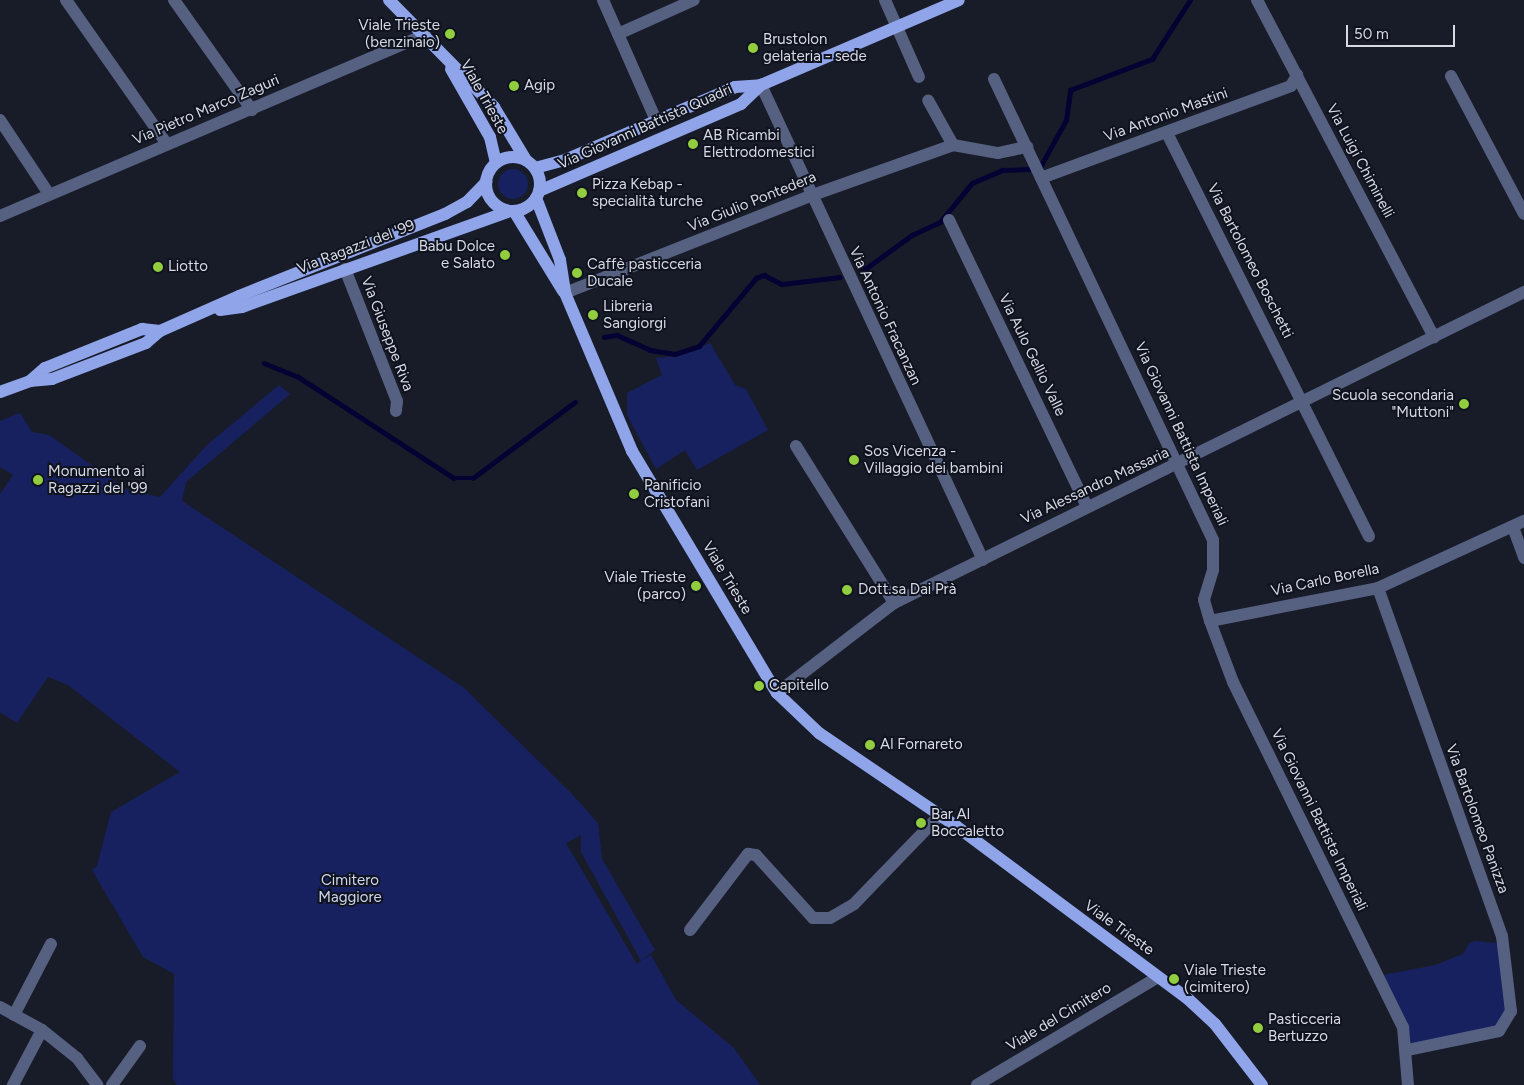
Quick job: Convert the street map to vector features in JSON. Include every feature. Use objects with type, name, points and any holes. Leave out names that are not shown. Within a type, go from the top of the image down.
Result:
[{"type":"main road","name":"Viale Trieste","points":[[389,0],[494,107],[530,164]]},
{"type":"main road","name":"Via Giovanni Battista Quadri","points":[[538,194],[742,104],[761,86],[959,0]]},
{"type":"main road","name":"Viale Trieste","points":[[439,50],[490,137],[496,162]]},
{"type":"main road","name":"Via Giovanni Battista Quadri","points":[[530,164],[565,160],[655,118],[735,86],[761,86]]},
{"type":"main road","points":[[496,162],[511,157],[530,164],[538,194]]},
{"type":"main road","name":"Via Ragazzi del '99","points":[[0,392],[30,381],[45,368],[142,329],[160,331],[213,311],[239,296],[445,214],[467,202],[486,182],[496,162]]},
{"type":"main road","points":[[486,182],[492,202],[512,211]]},
{"type":"main road","name":"Viale Trieste","points":[[538,194],[560,260],[565,293]]},
{"type":"main road","name":"Via Ragazzi del '99","points":[[213,311],[242,307],[512,211],[538,194]]},
{"type":"main road","name":"Viale Trieste","points":[[512,211],[565,293],[632,451],[777,693],[819,734],[940,815],[1158,978],[1215,1024],[1262,1085]]},
{"type":"street","points":[[66,0],[167,144]]},
{"type":"street","points":[[174,0],[252,110]]},
{"type":"street","points":[[603,0],[655,118]]},
{"type":"street","points":[[618,34],[694,0]]},
{"type":"street","points":[[885,0],[919,77]]},
{"type":"street","name":"Via Luigi Chiminelli","points":[[1257,0],[1434,337]]},
{"type":"street","name":"Via Pietro Marco Zaguri","points":[[0,216],[425,35]]},
{"type":"street","name":"Via Antonio Mastini","points":[[1041,178],[1291,86],[1297,75]]},
{"type":"street","points":[[1451,76],[1524,214]]},
{"type":"street","name":"Via Giovanni Battista Imperiali","points":[[994,79],[1179,464],[1213,540],[1213,570],[1204,600],[1210,621],[1233,682],[1403,1027],[1407,1050],[1408,1085]]},
{"type":"street","name":"Via Antonio Fracanzan","points":[[761,86],[810,196],[983,560]]},
{"type":"street","points":[[928,100],[953,145]]},
{"type":"street","points":[[0,120],[49,194]]},
{"type":"street","name":"Via Bartolomeo Boschetti","points":[[1167,133],[1369,536]]},
{"type":"street","name":"Via Giulio Pontedera","points":[[565,293],[810,196],[953,145],[998,153],[1027,147]]},
{"type":"street","name":"Via Aulo Gellio Valle","points":[[949,220],[1086,505]]},
{"type":"street","name":"Via Giuseppe Riva","points":[[345,269],[397,401],[396,411]]},
{"type":"street","name":"Via Alessandro Massaria","points":[[777,693],[894,602],[983,560],[1086,505],[1179,464],[1304,403],[1524,292]]},
{"type":"street","points":[[796,446],[894,602]]},
{"type":"street","points":[[1519,524],[1524,558]]},
{"type":"street","name":"Via Carlo Borella","points":[[1210,621],[1378,588],[1519,524]]},
{"type":"street","name":"Via Bartolomeo Panizza","points":[[1378,588],[1502,936],[1511,1011],[1499,1031],[1407,1050]]},
{"type":"street","points":[[690,930],[748,854],[756,855],[813,918],[830,918],[854,904],[940,815]]},
{"type":"street","points":[[14,1015],[51,944]]},
{"type":"street","name":"Viale del Cimitero","points":[[977,1085],[1158,978]]},
{"type":"street","points":[[0,1007],[42,1030],[78,1058],[98,1085]]},
{"type":"street","points":[[13,1085],[42,1030]]},
{"type":"street","points":[[112,1085],[140,1046]]},
{"type":"green space","points":[[513,169],[524,173],[528,184],[524,195],[513,199],[502,195],[498,184],[502,173]]},
{"type":"green space","points":[[710,343],[735,385],[746,389],[768,430],[697,470],[685,450],[656,469],[627,415],[627,393],[662,375],[656,358],[678,356]]},
{"type":"green space","name":"Cimitero Maggiore","points":[[279,385],[290,394],[186,482],[182,501],[464,688],[571,793],[598,823],[602,859],[655,950],[642,960],[651,955],[676,1000],[734,1048],[760,1085],[177,1085],[173,1079],[174,974],[143,957],[92,870],[97,866],[111,812],[180,772],[68,685],[48,677],[17,723],[0,712],[0,494],[13,475],[0,467],[0,421],[20,413],[32,432],[49,435],[127,490],[160,497],[207,445]],"holes":[[[581,835],[581,852],[641,961],[637,964],[566,843]]]},
{"type":"green space","points":[[1476,941],[1503,944],[1511,1011],[1499,1031],[1407,1050],[1378,976],[1435,965],[1463,954],[1469,943]]},
{"type":"waterway","points":[[861,272],[912,235],[940,222],[972,183],[1002,170],[1039,169],[1066,120],[1070,90],[1152,59],[1190,0]]},
{"type":"waterway","points":[[604,337],[617,335],[650,350],[675,354],[699,346],[756,278],[764,275],[782,284],[840,277]]},
{"type":"waterway","points":[[264,363],[297,376],[454,478],[473,478],[575,402]]},
{"type":"place","name":"Viale Trieste (benzinaio)","points":[[450,34]]},
{"type":"place","name":"Brustolon gelateria - sede","points":[[753,48]]},
{"type":"place","name":"Agip","points":[[514,86]]},
{"type":"place","name":"AB Ricambi Elettrodomestici","points":[[693,144]]},
{"type":"place","name":"Pizza Kebap - specialità turche","points":[[582,193]]},
{"type":"place","name":"Babu Dolce e Salato","points":[[505,255]]},
{"type":"place","name":"Liotto","points":[[158,267]]},
{"type":"place","name":"Caffè pasticceria Ducale","points":[[577,273]]},
{"type":"place","name":"Libreria Sangiorgi","points":[[593,315]]},
{"type":"place","name":"Scuola secondaria \"Muttoni\"","points":[[1464,404]]},
{"type":"place","name":"Sos Vicenza - Villaggio dei bambini","points":[[854,460]]},
{"type":"place","name":"Monumento ai Ragazzi del '99","points":[[38,480]]},
{"type":"place","name":"Panificio Cristofani","points":[[634,494]]},
{"type":"place","name":"Viale Trieste (parco)","points":[[696,586]]},
{"type":"place","name":"Dott.sa Dai Prà","points":[[847,590]]},
{"type":"place","name":"Capitello","points":[[759,686]]},
{"type":"place","name":"Al Fornareto","points":[[870,745]]},
{"type":"place","name":"Bar Al Boccaletto","points":[[921,823]]},
{"type":"place","name":"Viale Trieste (cimitero)","points":[[1174,979]]},
{"type":"place","name":"Pasticceria Bertuzzo","points":[[1258,1028]]}]
